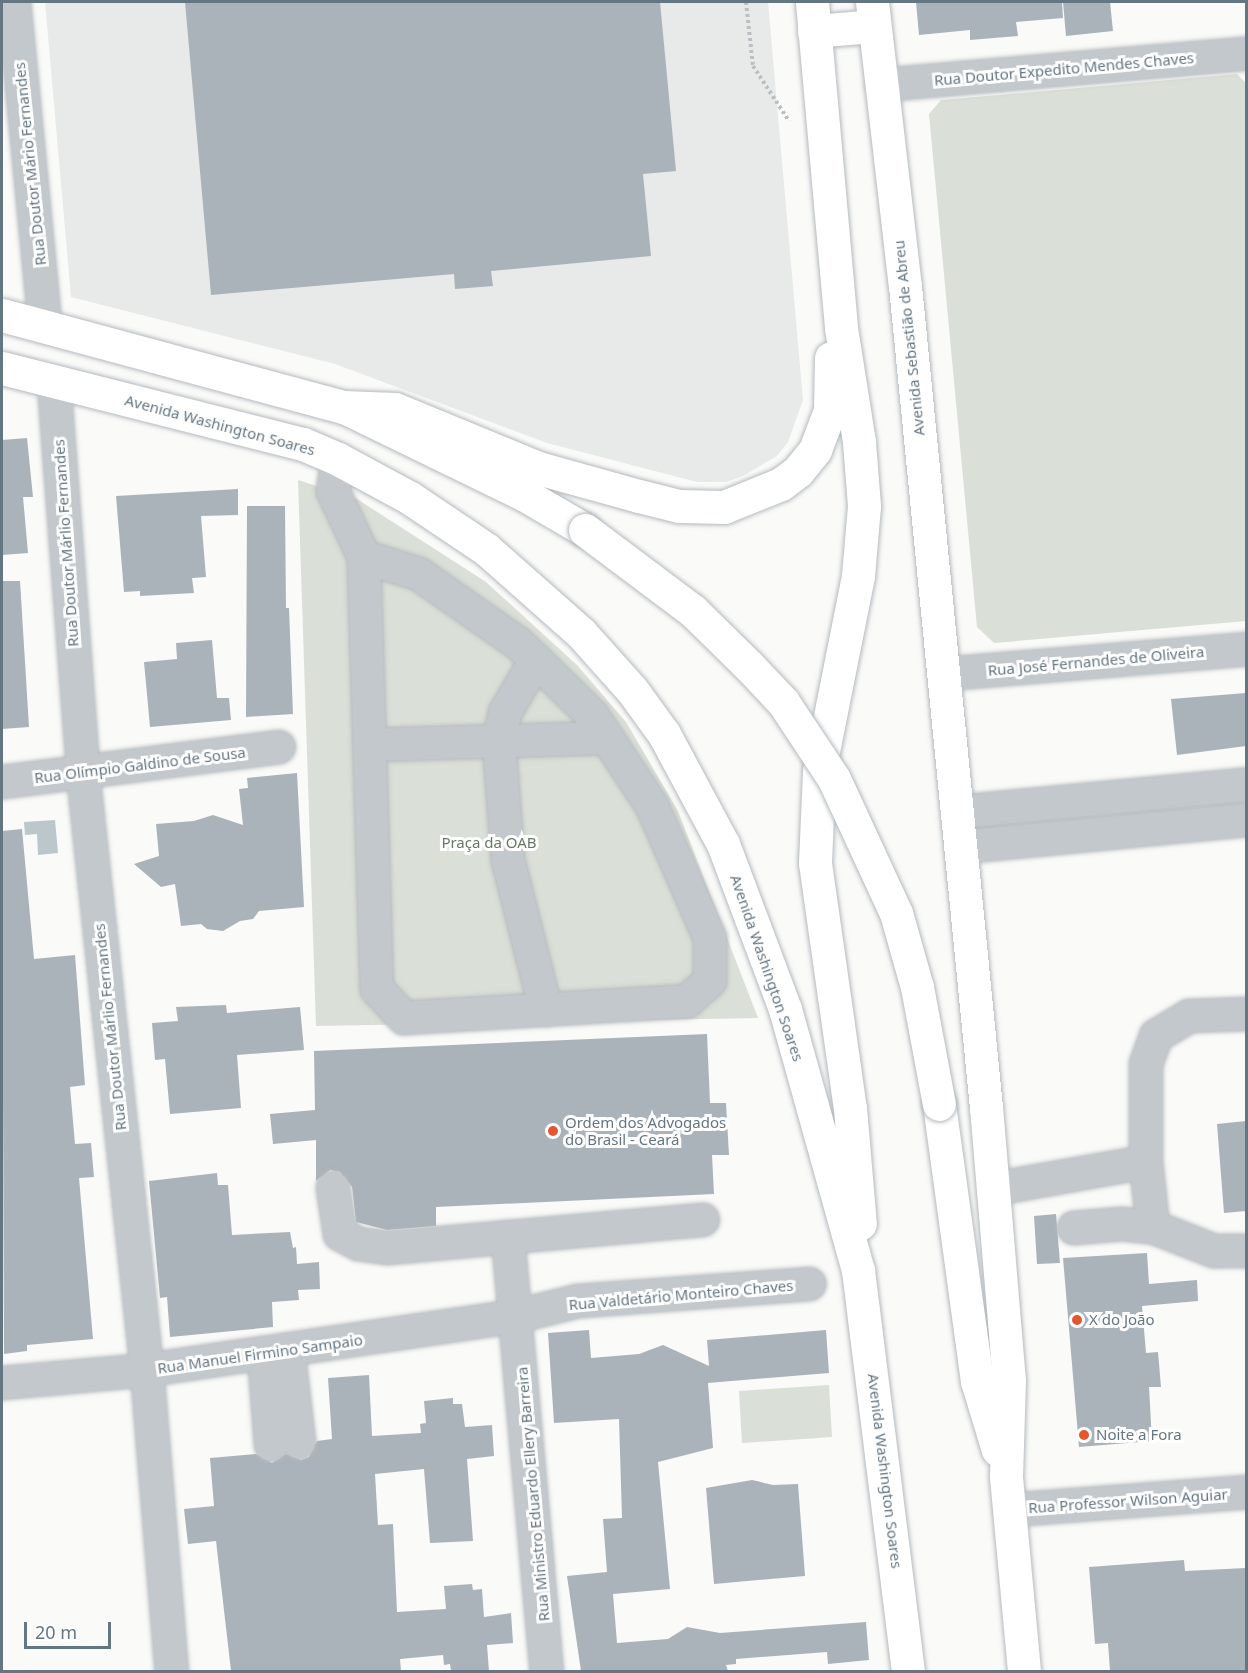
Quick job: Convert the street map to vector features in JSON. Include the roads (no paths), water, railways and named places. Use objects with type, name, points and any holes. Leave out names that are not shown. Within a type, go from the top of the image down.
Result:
[{"type":"main road","points":[[344,407],[395,409],[538,468],[679,506],[724,507],[781,484],[798,471],[815,450],[830,410],[831,360],[842,328],[813,16],[873,14]]},
{"type":"main road","name":"Avenida Sebastião de Abreu","points":[[873,14],[945,674]]},
{"type":"main road","points":[[2,315],[344,407],[525,495],[585,530],[693,611],[783,702],[834,779],[896,913],[917,987],[939,1104],[977,1382],[1006,1477]]},
{"type":"main road","name":"Avenida Washington Soares","points":[[842,328],[859,441],[863,538],[825,732],[815,863],[851,1119],[860,1217],[858,1270]]},
{"type":"main road","name":"Avenida Washington Soares","points":[[2,368],[303,444],[338,459],[411,498],[486,549],[581,633],[632,690],[664,734],[723,844],[755,923],[809,1088],[858,1270],[908,1671]]},
{"type":"main road","points":[[945,674],[993,1189],[1008,1380],[1006,1477],[1008,1510],[1024,1671]]},
{"type":"street","name":"Rua Doutor Mário Fernandes","points":[[14,2],[45,326]]},
{"type":"street","name":"Rua Doutor Expedito Mendes Chaves","points":[[881,85],[1246,54]]},
{"type":"street","name":"Rua Doutor Márlio Fernandes","points":[[54,382],[83,772],[147,1370],[172,1671]]},
{"type":"street","points":[[338,459],[333,491],[364,556],[377,989],[404,1018],[687,1001],[710,981],[710,938],[652,806],[592,715],[536,660],[419,574],[364,556]]},
{"type":"street","name":"Rua José Fernandes de Oliveira","points":[[945,674],[1246,648]]},
{"type":"street","points":[[536,660],[505,713],[499,741],[508,860],[546,1010]]},
{"type":"street","points":[[370,745],[607,738]]},
{"type":"street","name":"Rua Olímpio Galdino de Sousa","points":[[2,782],[279,747]]},
{"type":"street","points":[[958,812],[1246,785]]},
{"type":"street","points":[[961,847],[1246,820]]},
{"type":"street","points":[[1153,1227],[1146,1162],[1146,1064],[1156,1036],[1189,1016],[1246,1014]]},
{"type":"street","points":[[993,1189],[1146,1162]]},
{"type":"street","points":[[333,1188],[340,1234],[359,1244],[387,1248],[703,1220]]},
{"type":"street","points":[[1074,1228],[1122,1224],[1153,1227],[1214,1251],[1246,1251]]},
{"type":"street","name":"Rua Ministro Eduardo Ellery Barreira","points":[[508,1237],[518,1316],[547,1671]]},
{"type":"street","name":"Rua Valdetário Monteiro Chaves","points":[[518,1316],[578,1301],[809,1284]]},
{"type":"street","name":"Rua Manuel Firmino Sampaio","points":[[2,1383],[147,1370],[518,1316]]},
{"type":"street","points":[[276,1352],[285,1444]]},
{"type":"street","name":"Rua Professor Wilson Aguiar","points":[[1008,1510],[1246,1492]]},
{"type":"place","name":"Ordem dos Advogados do Brasil - Ceará","points":[[553,1131]]},
{"type":"place","name":"X do João","points":[[1077,1320]]},
{"type":"place","name":"Noite a Fora","points":[[1084,1435]]},
{"type":"park label","name":"Praça da OAB","points":[[489,843]]}]
